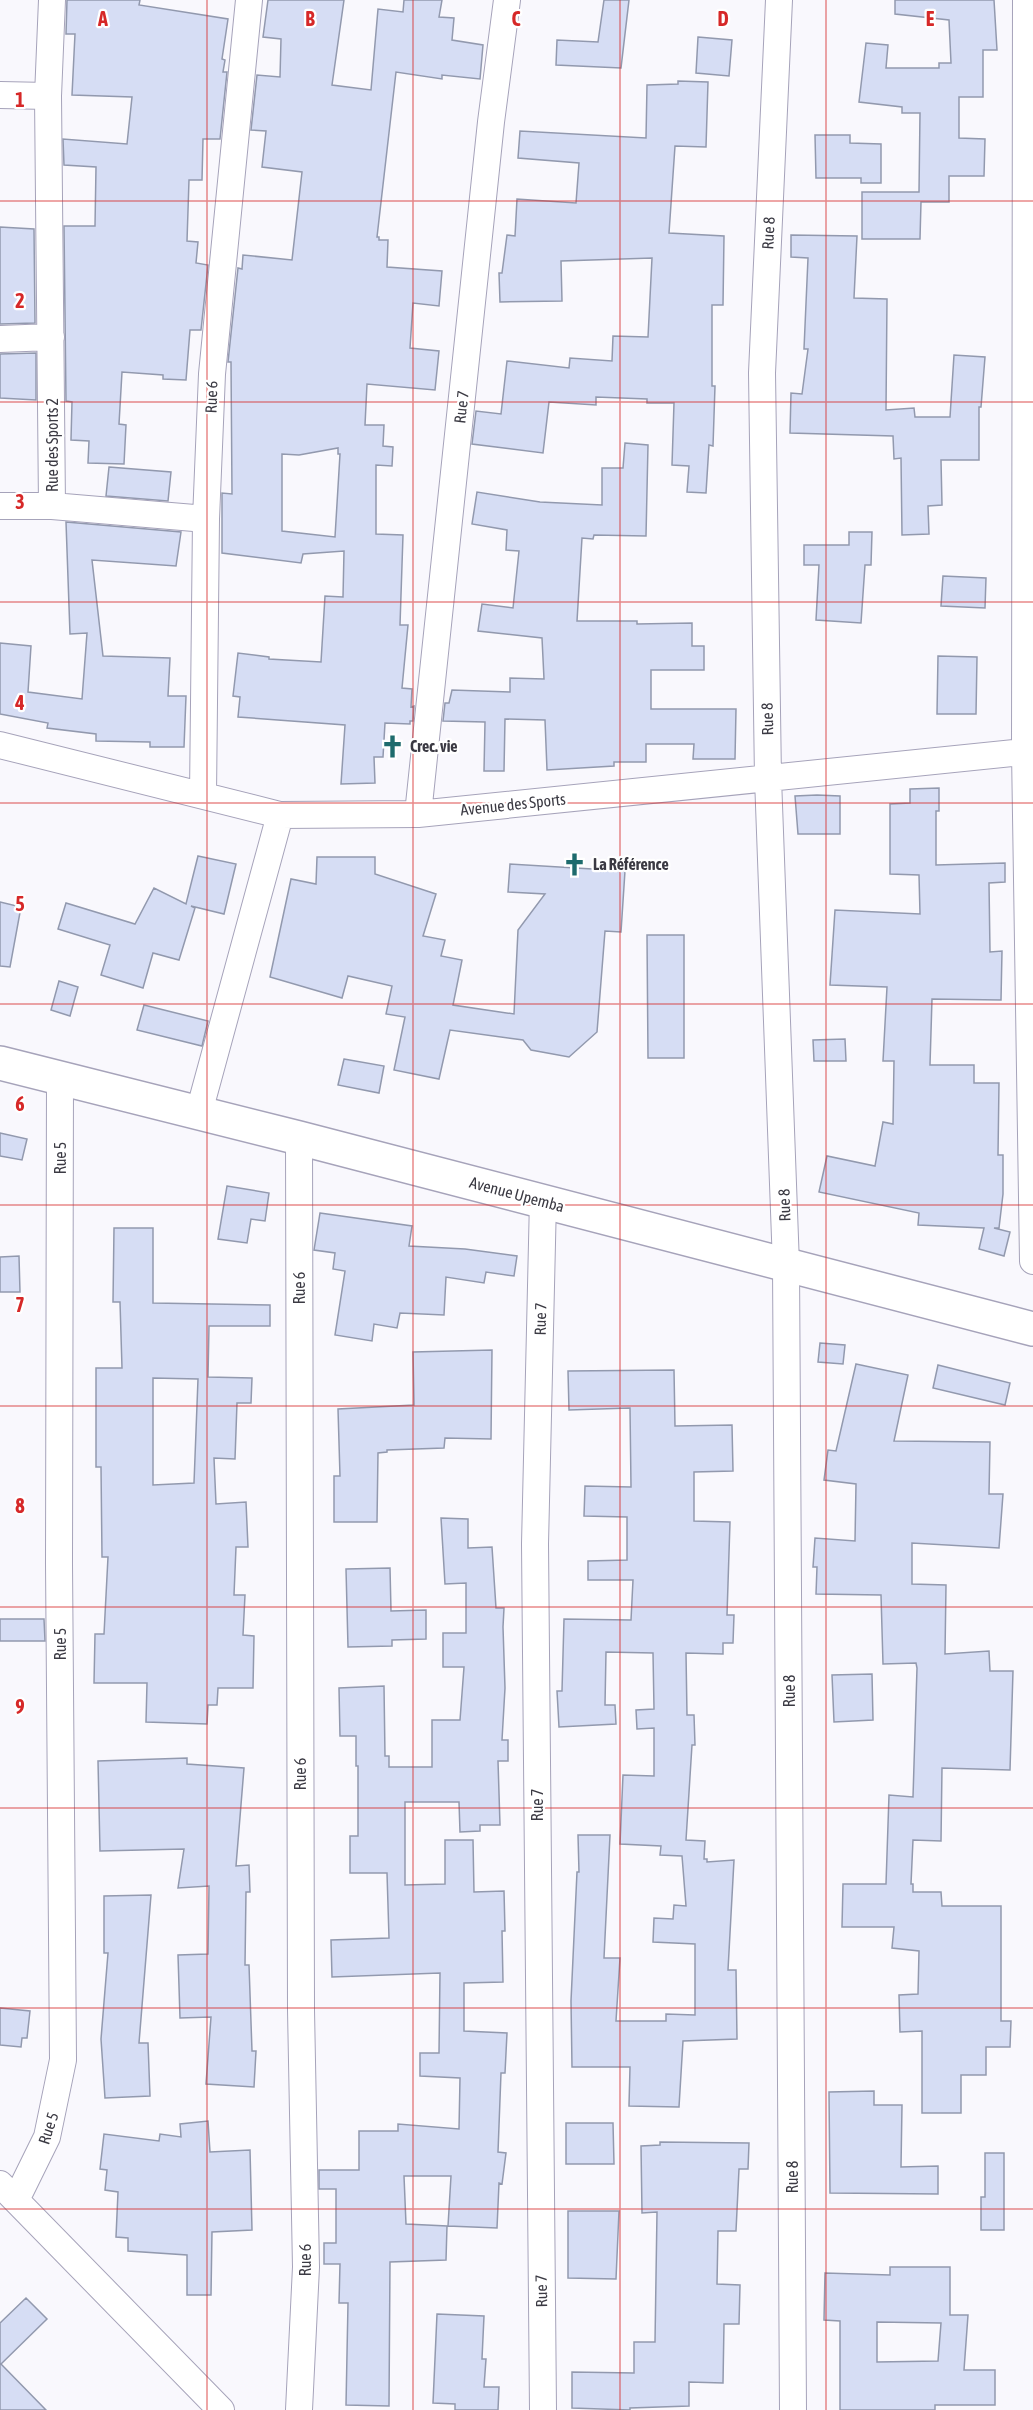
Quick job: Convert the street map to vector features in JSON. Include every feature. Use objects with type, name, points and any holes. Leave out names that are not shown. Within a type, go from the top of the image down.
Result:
[{"type":"street","name":"Rue des Sports 2","points":[[51,0],[48,96],[52,506],[206,519]]},
{"type":"street","name":"Rue 6","points":[[203,795],[206,519],[212,374],[249,0]]},
{"type":"street","name":"Rue 7","points":[[418,814],[491,122],[507,0]]},
{"type":"street","name":"Rue 8","points":[[779,0],[762,373],[768,778],[786,1265],[793,2410]]},
{"type":"street","points":[[1026,0],[1033,1262]]},
{"type":"street","points":[[0,95],[48,96]]},
{"type":"street","points":[[0,339],[51,337]]},
{"type":"street","points":[[0,506],[52,506]]},
{"type":"street","name":"Avenue des Sports","points":[[0,745],[280,815],[418,814],[1029,752]]},
{"type":"street","points":[[199,1112],[280,815]]},
{"type":"street","name":"Avenue Upemba","points":[[0,1063],[543,1200],[1033,1329]]},
{"type":"street","name":"Rue 5","points":[[8,2192],[47,2137],[63,2060],[59,1564],[60,1078]]},
{"type":"street","name":"Rue 6","points":[[299,1138],[301,2010],[306,2267],[299,2410]]},
{"type":"street","name":"Rue 7","points":[[543,1200],[535,1544],[543,2410]]},
{"type":"street","points":[[8,2192],[221,2410]]},
{"type":"building","points":[[67,0],[140,0],[139,5],[228,19],[222,59],[225,60],[223,72],[227,72],[220,139],[203,139],[202,180],[189,180],[187,241],[198,242],[196,263],[208,265],[201,330],[190,330],[186,380],[163,379],[163,375],[122,372],[119,424],[126,425],[124,464],[88,463],[89,441],[71,440],[72,402],[66,401],[64,226],[95,226],[96,167],[64,165],[63,139],[127,144],[132,97],[72,95],[75,34],[66,34]]},
{"type":"building","points":[[268,0],[344,0],[332,85],[371,90],[378,9],[403,12],[404,0],[442,0],[439,17],[454,18],[452,40],[483,45],[480,79],[442,75],[442,79],[396,72],[377,237],[379,240],[388,240],[387,267],[442,271],[439,306],[413,303],[410,348],[439,351],[435,390],[367,384],[365,425],[384,425],[383,446],[393,447],[392,466],[376,465],[376,534],[403,535],[400,625],[408,625],[402,688],[412,689],[411,707],[414,706],[413,721],[410,721],[410,724],[385,723],[383,757],[374,757],[375,783],[341,784],[345,725],[238,717],[240,697],[233,696],[238,653],[269,657],[269,659],[321,662],[325,596],[343,597],[344,551],[303,554],[301,563],[222,553],[222,493],[232,494],[231,362],[228,362],[238,268],[242,269],[243,255],[292,260],[302,172],[262,167],[266,131],[251,130],[257,75],[280,77],[281,39],[263,37]],"holes":[[[338,448],[338,454],[340,454],[335,537],[282,531],[282,454],[299,455]]]},
{"type":"building","points":[[604,0],[629,0],[621,68],[556,65],[557,40],[598,42]]},
{"type":"building","points":[[895,0],[994,0],[997,50],[983,50],[983,97],[959,97],[959,138],[985,139],[984,176],[949,176],[949,202],[921,202],[920,239],[862,239],[862,192],[919,192],[920,113],[902,113],[902,107],[859,102],[866,43],[888,45],[886,68],[939,68],[939,63],[951,63],[949,20],[895,14]]},
{"type":"building","points":[[698,37],[732,40],[729,76],[696,73]]},
{"type":"building","points":[[678,81],[708,82],[706,147],[675,146],[669,233],[724,236],[723,305],[712,305],[712,386],[715,386],[713,446],[709,445],[706,493],[687,492],[689,466],[672,465],[674,403],[647,403],[647,399],[596,397],[596,405],[549,402],[543,453],[472,444],[476,411],[501,414],[507,361],[569,368],[570,358],[612,361],[613,336],[648,337],[652,258],[561,261],[562,301],[500,302],[499,273],[502,273],[507,235],[515,236],[517,199],[576,203],[579,163],[518,158],[520,131],[646,138],[647,85],[678,84]]},
{"type":"building","points":[[815,135],[850,135],[850,143],[881,144],[881,183],[861,183],[861,178],[816,178]]},
{"type":"building","points":[[0,227],[34,229],[35,323],[0,324]]},
{"type":"building","points":[[791,235],[857,236],[854,298],[887,299],[886,410],[914,408],[915,417],[950,417],[954,355],[985,357],[981,407],[979,407],[979,460],[941,460],[942,505],[928,506],[929,534],[902,535],[901,458],[894,459],[893,436],[790,433],[791,393],[802,394],[808,349],[804,349],[808,258],[791,257]]},
{"type":"building","points":[[36,353],[36,400],[0,398],[0,354]]},
{"type":"building","points":[[625,443],[648,445],[646,536],[594,535],[593,539],[582,538],[577,621],[637,621],[637,624],[692,623],[692,646],[704,646],[704,670],[651,670],[651,709],[736,709],[735,759],[693,759],[694,744],[646,744],[646,762],[614,762],[614,766],[547,770],[545,720],[505,719],[504,771],[484,771],[485,722],[443,721],[445,703],[449,703],[452,690],[510,692],[510,678],[544,679],[542,638],[478,631],[482,604],[513,608],[519,551],[506,550],[507,530],[472,524],[477,492],[540,502],[602,505],[602,468],[623,468]]},
{"type":"building","points":[[109,467],[171,472],[168,501],[106,496]]},
{"type":"building","points":[[66,522],[181,532],[176,566],[92,560],[103,656],[170,658],[168,696],[186,696],[184,747],[150,747],[150,742],[96,741],[96,734],[47,728],[48,723],[0,714],[0,643],[31,646],[28,692],[82,699],[87,633],[70,634]]},
{"type":"building","points":[[849,532],[872,532],[871,565],[865,565],[861,623],[816,620],[819,565],[804,565],[804,545],[849,545]]},
{"type":"building","points":[[943,576],[986,578],[985,608],[941,606]]},
{"type":"building","points":[[938,656],[977,657],[976,714],[937,714]]},
{"type":"building","points":[[939,788],[939,811],[936,811],[936,865],[1005,863],[1005,882],[989,883],[990,952],[1002,951],[1001,1000],[932,999],[930,1065],[974,1065],[974,1083],[999,1083],[998,1155],[1003,1155],[1003,1194],[999,1228],[994,1228],[1010,1232],[1004,1256],[979,1249],[984,1228],[918,1225],[919,1213],[819,1192],[827,1156],[875,1166],[883,1122],[893,1124],[894,1061],[883,1061],[887,987],[830,985],[835,910],[920,914],[919,875],[890,874],[890,804],[910,803],[910,789]]},
{"type":"building","points":[[795,796],[840,796],[840,834],[798,834]]},
{"type":"building","points":[[198,856],[236,864],[224,914],[191,906],[195,908],[179,960],[153,953],[143,988],[101,975],[110,945],[58,929],[66,903],[135,924],[154,888],[186,904]]},
{"type":"building","points":[[317,857],[375,857],[375,874],[436,894],[423,936],[445,940],[441,956],[462,960],[453,1005],[514,1014],[518,930],[545,894],[508,892],[510,864],[625,871],[621,932],[605,931],[597,1032],[569,1057],[531,1050],[523,1040],[450,1030],[439,1079],[394,1070],[405,1017],[386,1014],[392,986],[348,976],[342,998],[270,977],[291,879],[316,884]]},
{"type":"building","points":[[0,902],[21,907],[10,967],[0,966]]},
{"type":"building","points":[[647,935],[684,935],[684,1058],[648,1058]]},
{"type":"building","points":[[59,981],[78,987],[70,1016],[51,1010]]},
{"type":"building","points":[[144,1005],[208,1021],[202,1046],[137,1030]]},
{"type":"building","points":[[845,1039],[846,1061],[814,1061],[813,1040]]},
{"type":"building","points":[[344,1059],[384,1066],[379,1093],[338,1085]]},
{"type":"building","points":[[0,1133],[27,1139],[22,1160],[0,1156]]},
{"type":"building","points":[[227,1186],[269,1193],[265,1221],[251,1219],[247,1243],[218,1239]]},
{"type":"building","points":[[320,1213],[412,1226],[409,1246],[465,1249],[517,1256],[514,1276],[486,1272],[484,1283],[446,1277],[444,1315],[400,1313],[397,1328],[374,1324],[372,1341],[335,1335],[345,1271],[333,1269],[335,1253],[314,1250]]},
{"type":"building","points":[[114,1228],[153,1228],[153,1303],[270,1305],[270,1326],[209,1326],[208,1377],[252,1378],[251,1403],[237,1403],[235,1459],[214,1458],[216,1504],[246,1502],[248,1547],[236,1547],[234,1595],[245,1595],[243,1635],[254,1636],[253,1688],[218,1688],[217,1705],[208,1705],[207,1724],[146,1722],[147,1683],[94,1683],[95,1634],[104,1634],[108,1557],[102,1557],[101,1467],[96,1467],[96,1368],[122,1368],[120,1302],[113,1302]],"holes":[[[153,1378],[198,1379],[194,1483],[153,1485]]]},
{"type":"building","points":[[19,1256],[20,1292],[0,1292],[0,1257]]},
{"type":"building","points":[[820,1343],[845,1345],[843,1364],[818,1362]]},
{"type":"building","points":[[492,1350],[491,1439],[445,1438],[444,1448],[387,1450],[387,1452],[378,1453],[377,1522],[334,1522],[334,1476],[340,1476],[338,1409],[414,1405],[413,1352]]},
{"type":"building","points":[[856,1364],[908,1375],[894,1441],[990,1442],[989,1494],[1003,1494],[999,1548],[912,1543],[912,1584],[946,1585],[945,1654],[989,1651],[990,1671],[1013,1671],[1010,1770],[942,1768],[941,1841],[913,1840],[911,1884],[913,1884],[913,1892],[941,1892],[942,1906],[1001,1906],[1001,2021],[1011,2021],[1010,2047],[986,2047],[986,2075],[961,2075],[961,2113],[922,2113],[922,2031],[900,2032],[899,1995],[918,1994],[919,1951],[892,1948],[894,1927],[842,1927],[843,1884],[886,1884],[889,1795],[913,1797],[917,1668],[916,1663],[883,1664],[881,1595],[816,1594],[817,1567],[813,1567],[815,1538],[855,1541],[856,1484],[824,1480],[828,1450],[836,1451]]},
{"type":"building","points":[[938,1365],[1010,1383],[1005,1405],[933,1388]]},
{"type":"building","points":[[674,1370],[675,1426],[732,1425],[733,1471],[694,1472],[694,1521],[730,1522],[727,1615],[734,1615],[733,1643],[723,1643],[723,1654],[686,1653],[687,1715],[694,1715],[695,1745],[692,1745],[686,1840],[705,1841],[704,1859],[707,1859],[707,1862],[734,1860],[728,1970],[736,1970],[737,2039],[683,2041],[679,2107],[629,2106],[630,2067],[572,2067],[571,2001],[577,1872],[579,1872],[578,1835],[610,1835],[604,1958],[620,1958],[616,2021],[666,2021],[666,2014],[695,2015],[695,1944],[653,1942],[654,1918],[673,1919],[674,1905],[686,1906],[682,1856],[660,1855],[661,1846],[620,1844],[623,1775],[654,1776],[654,1728],[637,1729],[636,1710],[654,1709],[653,1653],[606,1652],[605,1705],[615,1705],[616,1724],[559,1727],[557,1691],[562,1691],[564,1619],[631,1620],[633,1580],[588,1580],[588,1561],[627,1560],[627,1517],[584,1516],[585,1486],[631,1487],[630,1408],[569,1410],[568,1371]]},
{"type":"building","points":[[441,1518],[468,1519],[468,1548],[492,1547],[496,1608],[504,1608],[505,1688],[502,1740],[508,1740],[508,1761],[498,1761],[500,1825],[480,1825],[480,1831],[460,1832],[459,1802],[405,1802],[405,1885],[445,1884],[445,1840],[473,1840],[474,1892],[504,1891],[503,1982],[464,1983],[464,2031],[507,2033],[505,2073],[501,2073],[498,2152],[506,2153],[502,2184],[499,2183],[497,2228],[448,2226],[451,2176],[404,2176],[406,2224],[447,2226],[446,2260],[390,2262],[389,2406],[346,2405],[348,2303],[339,2303],[340,2264],[324,2264],[324,2243],[336,2243],[336,2189],[319,2189],[319,2170],[359,2170],[359,2131],[398,2131],[398,2124],[459,2129],[460,2078],[420,2076],[420,2053],[439,2053],[440,1973],[332,1977],[331,1940],[389,1938],[387,1873],[350,1873],[350,1836],[358,1836],[358,1766],[356,1766],[356,1736],[340,1736],[339,1688],[384,1686],[385,1756],[389,1756],[389,1767],[432,1767],[432,1720],[460,1720],[464,1667],[443,1667],[443,1633],[466,1633],[466,1583],[445,1584]]},
{"type":"building","points":[[390,1568],[391,1611],[426,1610],[426,1639],[392,1640],[392,1646],[348,1647],[346,1569]]},
{"type":"building","points":[[0,1619],[44,1619],[45,1641],[0,1641]]},
{"type":"building","points":[[872,1674],[873,1720],[834,1722],[832,1675]]},
{"type":"building","points":[[187,1758],[187,1764],[244,1768],[236,1866],[249,1865],[250,1892],[246,1892],[245,1965],[249,1965],[252,2051],[256,2051],[254,2087],[206,2084],[211,2017],[180,2018],[178,1955],[208,1954],[209,1886],[178,1888],[184,1849],[100,1851],[98,1761]]},
{"type":"building","points":[[151,1895],[139,2043],[148,2043],[150,2096],[105,2098],[101,2039],[108,1953],[104,1953],[104,1896]]},
{"type":"building","points":[[0,2008],[30,2011],[27,2038],[22,2038],[21,2047],[0,2045]]},
{"type":"building","points":[[874,2091],[874,2105],[902,2105],[901,2167],[938,2166],[938,2194],[830,2193],[829,2092]]},
{"type":"building","points":[[208,2121],[210,2152],[250,2150],[252,2230],[212,2232],[211,2295],[187,2295],[187,2255],[128,2251],[128,2238],[116,2237],[118,2192],[105,2190],[107,2170],[100,2169],[104,2134],[159,2141],[160,2134],[181,2137],[180,2124]]},
{"type":"building","points":[[566,2123],[613,2123],[614,2164],[566,2164]]},
{"type":"building","points":[[660,2142],[749,2143],[748,2169],[739,2169],[736,2231],[718,2231],[717,2284],[740,2285],[739,2324],[724,2324],[723,2383],[689,2382],[689,2406],[630,2408],[630,2410],[572,2408],[572,2372],[634,2373],[634,2342],[655,2342],[657,2212],[642,2213],[641,2146],[660,2145]]},
{"type":"building","points":[[985,2153],[1004,2153],[1004,2230],[981,2230],[981,2197],[985,2197]]},
{"type":"building","points":[[568,2211],[619,2211],[616,2279],[568,2278]]},
{"type":"building","points":[[890,2267],[950,2267],[950,2315],[968,2315],[964,2370],[995,2370],[995,2405],[935,2405],[935,2410],[840,2410],[840,2321],[824,2320],[825,2273],[890,2275]],"holes":[[[877,2322],[941,2323],[938,2361],[877,2362]]]},
{"type":"building","points":[[26,2298],[47,2319],[1,2364],[46,2410],[0,2410],[0,2323]]},
{"type":"building","points":[[437,2314],[484,2316],[482,2359],[486,2359],[484,2387],[499,2387],[498,2410],[455,2410],[455,2404],[433,2403]]},
{"type":"place","name":"Crec. vie","points":[[392,746]]},
{"type":"place","name":"La Référence","points":[[575,864]]}]
